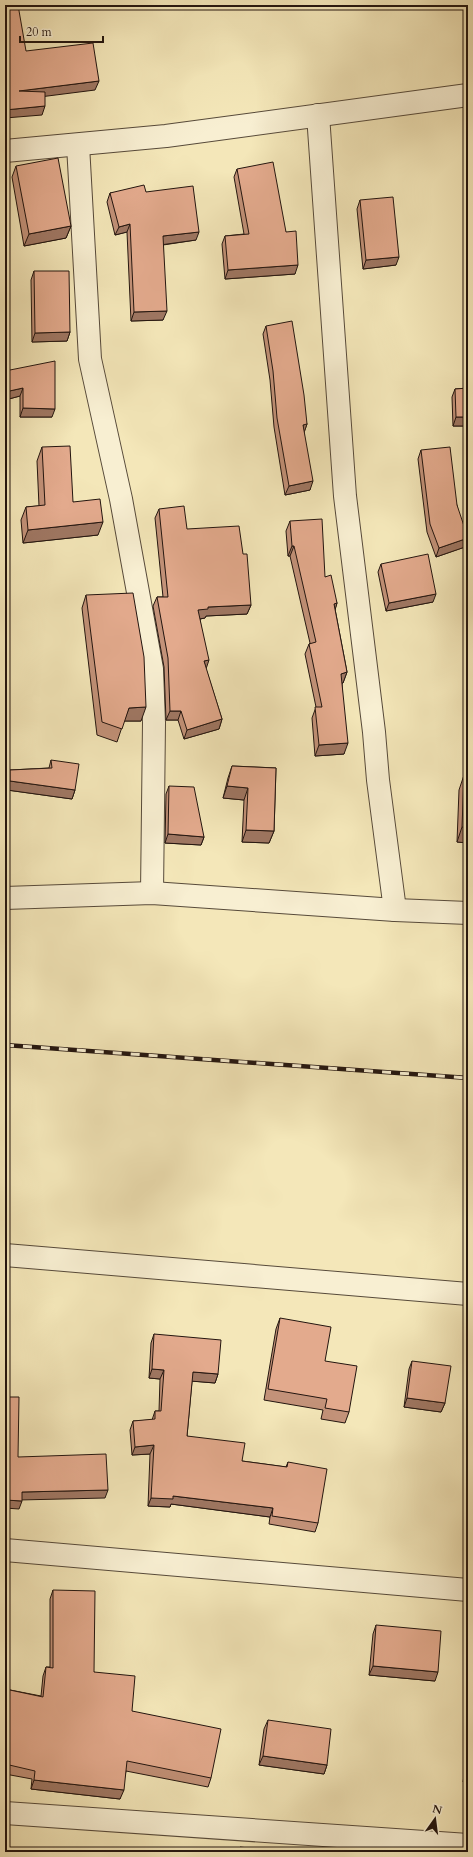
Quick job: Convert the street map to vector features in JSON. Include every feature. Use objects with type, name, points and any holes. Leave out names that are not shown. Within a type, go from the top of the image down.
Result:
[{"type":"street","points":[[5,150],[78,145],[166,136],[468,95]]},
{"type":"street","points":[[318,115],[345,496],[374,732],[378,780],[395,910]]},
{"type":"street","points":[[78,145],[90,359],[121,499],[152,669],[154,723],[152,893]]},
{"type":"street","points":[[5,898],[152,893],[395,910],[468,913]]},
{"type":"street","points":[[5,1255],[468,1294]]},
{"type":"street","points":[[5,1550],[468,1590]]},
{"type":"street","points":[[5,1813],[468,1845]]},
{"type":"building","points":[[5,5],[18,5],[26,51],[93,43],[99,81],[19,91],[45,92],[45,106],[5,110]]},
{"type":"building","points":[[58,158],[71,226],[29,234],[16,166]]},
{"type":"building","points":[[273,162],[286,232],[296,231],[298,265],[228,270],[225,236],[249,234],[237,169]]},
{"type":"building","points":[[144,185],[146,192],[193,186],[199,232],[163,236],[167,311],[134,312],[130,224],[119,227],[110,193]]},
{"type":"building","points":[[393,197],[399,257],[366,260],[360,200]]},
{"type":"building","points":[[34,271],[69,271],[70,332],[35,333]]},
{"type":"building","points":[[292,321],[304,395],[307,424],[303,425],[313,481],[289,486],[277,418],[273,371],[266,326]]},
{"type":"building","points":[[55,361],[55,409],[23,408],[23,388],[5,392],[5,371]]},
{"type":"building","points":[[468,388],[468,417],[456,417],[455,389]]},
{"type":"building","points":[[70,446],[73,502],[100,499],[103,522],[28,530],[26,507],[45,505],[42,447]]},
{"type":"building","points":[[450,447],[457,505],[468,538],[439,548],[430,524],[421,450]]},
{"type":"building","points":[[184,506],[187,529],[239,526],[243,554],[247,554],[251,605],[208,607],[208,609],[198,610],[209,660],[204,661],[222,719],[187,730],[181,711],[170,711],[168,658],[157,597],[168,597],[159,509]]},
{"type":"building","points":[[322,519],[325,577],[331,575],[337,603],[334,604],[347,672],[341,674],[348,743],[319,745],[315,707],[322,707],[309,644],[316,642],[294,546],[292,546],[290,521]]},
{"type":"building","points":[[428,554],[436,594],[389,603],[381,564]]},
{"type":"building","points":[[133,593],[144,657],[146,707],[129,708],[122,729],[102,722],[86,595]]},
{"type":"building","points":[[5,642],[7,666],[5,666]]},
{"type":"building","points":[[51,760],[79,764],[75,790],[10,781],[10,770],[52,768]]},
{"type":"building","points":[[232,766],[276,768],[274,831],[246,830],[248,788],[227,786]]},
{"type":"building","points":[[464,775],[468,775],[468,827],[462,827]]},
{"type":"building","points":[[169,786],[194,787],[204,837],[168,834]]},
{"type":"building","points":[[280,1318],[331,1327],[325,1361],[357,1366],[349,1412],[325,1408],[327,1399],[268,1389]]},
{"type":"building","points":[[154,1334],[221,1340],[218,1374],[193,1372],[187,1436],[245,1443],[242,1461],[287,1467],[288,1462],[327,1469],[318,1523],[272,1516],[273,1508],[173,1496],[173,1499],[151,1498],[154,1445],[135,1447],[133,1421],[155,1419],[155,1411],[161,1411],[164,1370],[152,1369]]},
{"type":"building","points":[[412,1361],[451,1366],[445,1403],[407,1398]]},
{"type":"building","points":[[5,1397],[19,1397],[18,1457],[106,1454],[108,1490],[22,1492],[22,1501],[5,1500]]},
{"type":"building","points":[[53,1590],[95,1591],[94,1672],[135,1676],[132,1711],[221,1729],[211,1778],[127,1761],[124,1790],[34,1780],[35,1771],[5,1764],[5,1689],[43,1697],[46,1667],[53,1668]]},
{"type":"building","points":[[376,1625],[441,1631],[438,1672],[373,1666]]},
{"type":"building","points":[[268,1720],[331,1729],[327,1765],[263,1756]]},
{"type":"building","points":[[468,1762],[468,1774],[466,1773]]},
{"type":"building","points":[[240,1847],[265,1850],[264,1852],[239,1852]]},
{"type":"railway","points":[[5,1045],[468,1078]]}]
